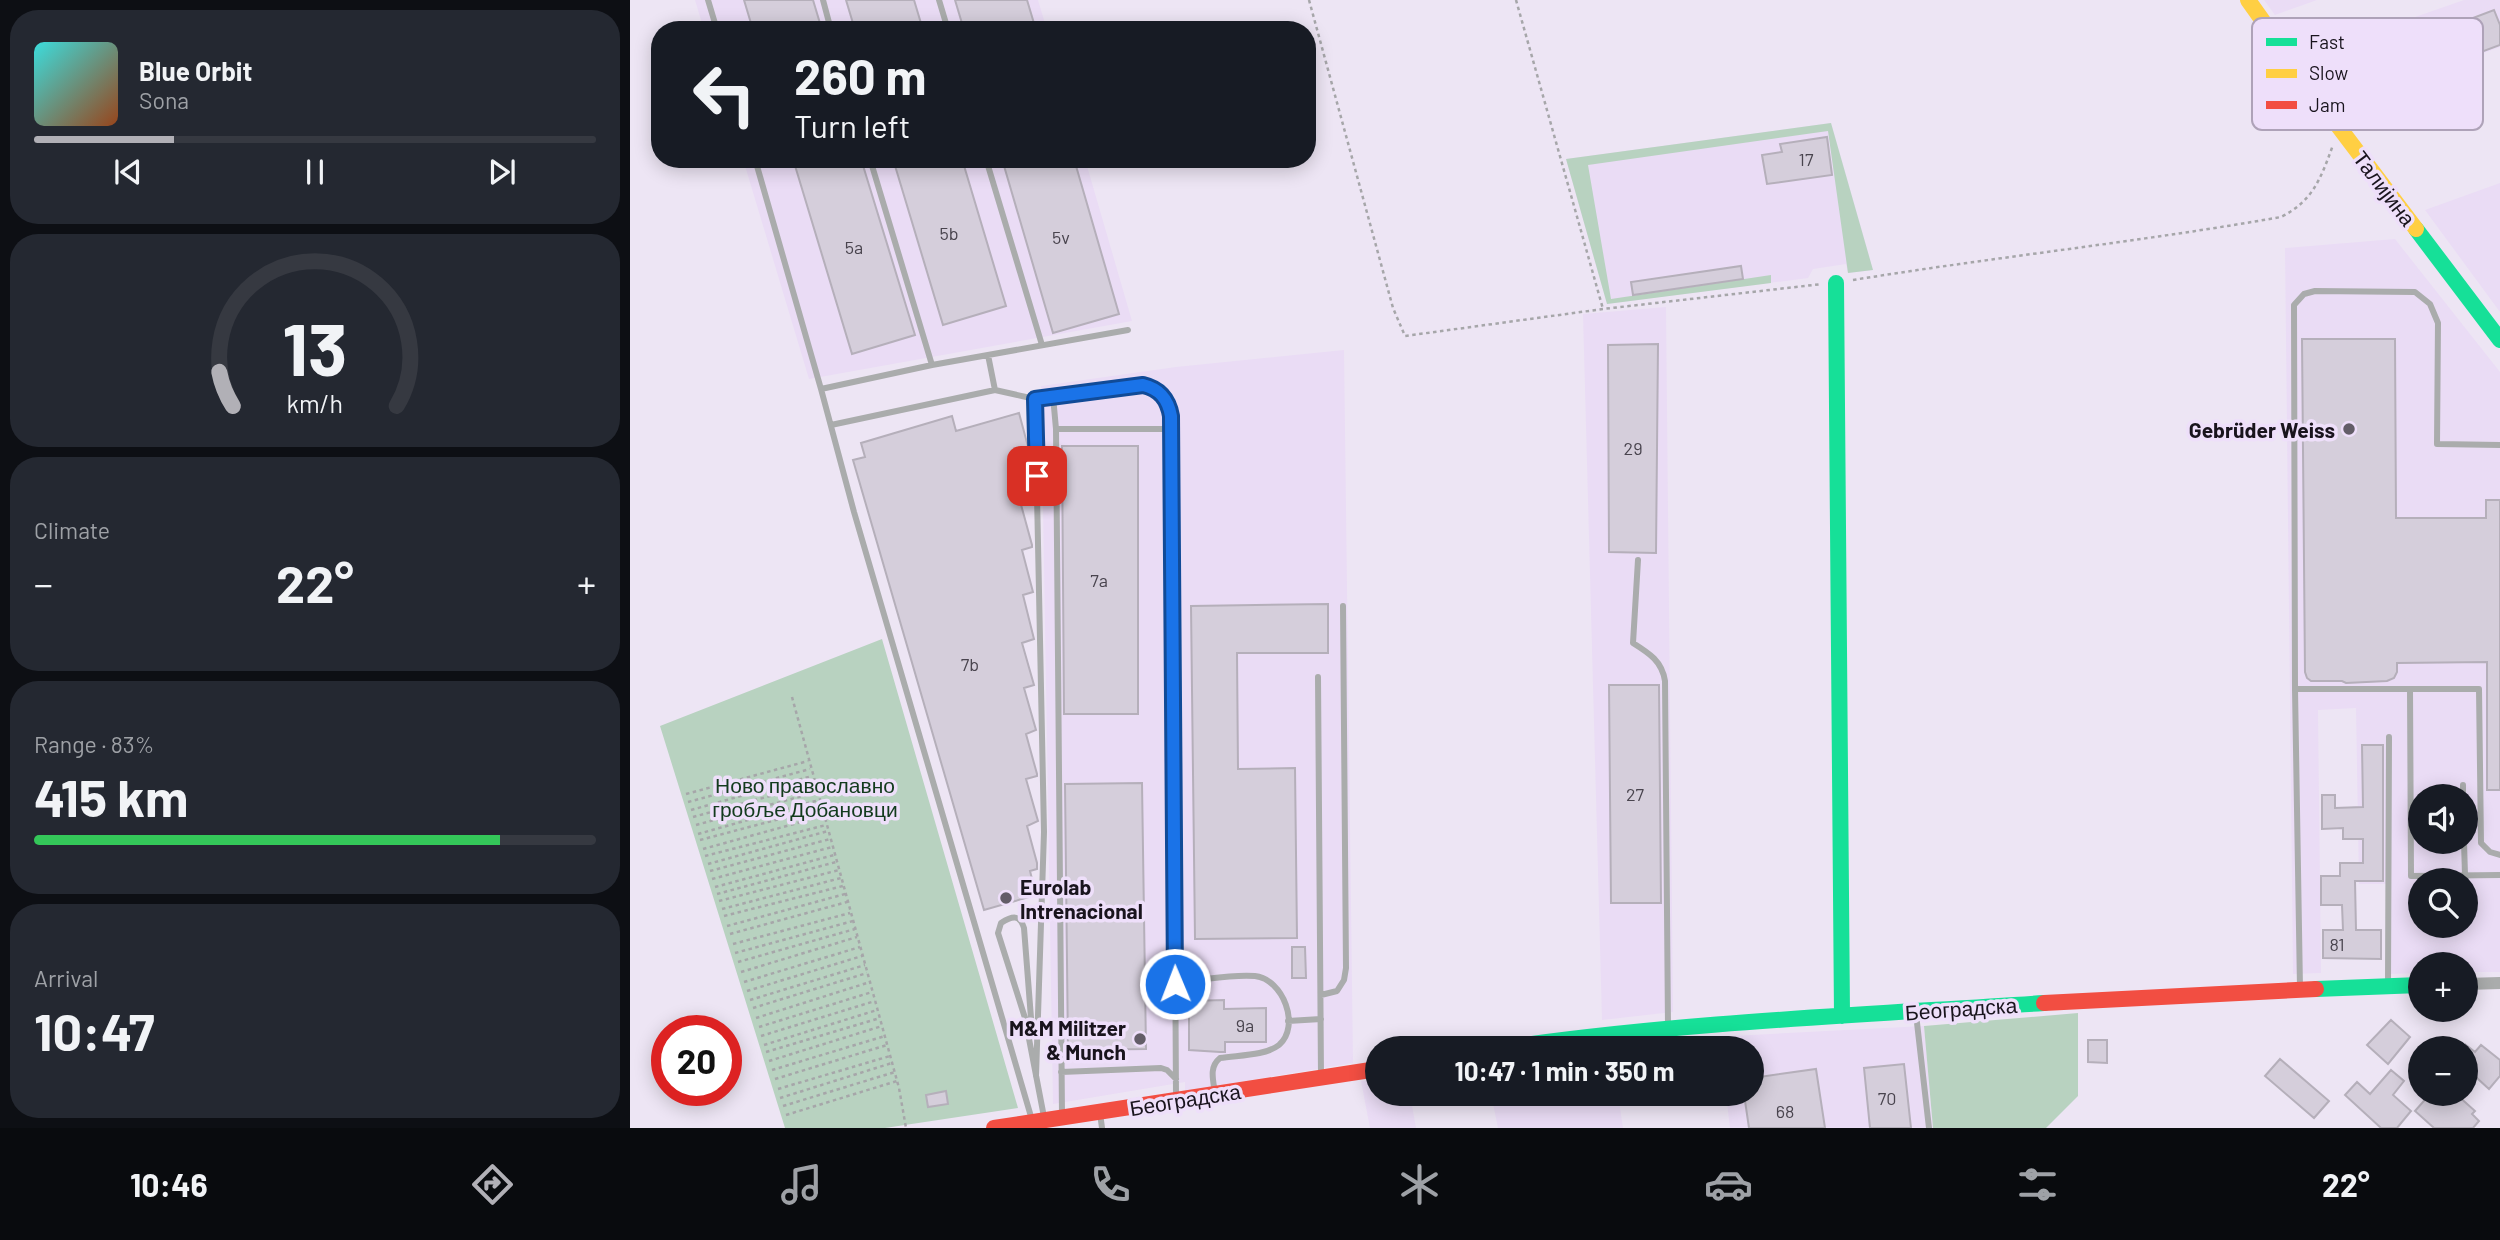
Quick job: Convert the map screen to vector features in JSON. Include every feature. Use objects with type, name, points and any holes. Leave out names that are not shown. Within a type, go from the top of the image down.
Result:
[{"type":"street","name":"Талијина","points":[[2248,0],[2261,18]]},
{"type":"street","name":"Талијина","points":[[2343,132],[2500,340]]},
{"type":"street","points":[[1836,283],[1842,1016]]},
{"type":"street","points":[[2478,984],[2500,983]]},
{"type":"street","name":"Београдска","points":[[1576,1036],[1842,1016],[2408,985]]},
{"type":"street","name":"Београдска","points":[[994,1128],[1062,1117],[1101,1120],[1176,1101],[1365,1071]]},
{"type":"lane","points":[[708,0],[714,21]]},
{"type":"lane","points":[[822,0],[828,21]]},
{"type":"lane","points":[[939,0],[945,21]]},
{"type":"lane","points":[[758,168],[854,512],[1039,1121]]},
{"type":"lane","points":[[873,168],[932,365]]},
{"type":"lane","points":[[989,168],[1042,345]]},
{"type":"lane","points":[[2300,990],[2295,689],[2294,305],[2304,294],[2315,291],[2415,292],[2430,304],[2438,323],[2437,444],[2500,445]]},
{"type":"lane","points":[[821,389],[932,365],[1128,330]]},
{"type":"lane","points":[[988,355],[995,390]]},
{"type":"lane","points":[[831,425],[995,390],[1035,399],[1143,385],[1152,387],[1166,400],[1172,429],[1176,1101]]},
{"type":"lane","points":[[1053,396],[1056,429],[1062,1117]]},
{"type":"lane","points":[[1035,399],[1044,832],[1037,1076],[1039,1121]]},
{"type":"lane","points":[[1056,429],[1172,429]]},
{"type":"lane","points":[[1638,559],[1633,643],[1657,661],[1665,681],[1668,1028]]},
{"type":"lane","points":[[1321,995],[1337,991],[1345,980],[1346,968],[1343,607]]},
{"type":"lane","points":[[1318,677],[1321,1078]]},
{"type":"lane","points":[[2295,689],[2479,689],[2481,843],[2490,852],[2500,855]]},
{"type":"lane","points":[[2410,689],[2411,868]]},
{"type":"lane","points":[[2389,737],[2389,986]]},
{"type":"lane","points":[[2478,876],[2500,876]]},
{"type":"lane","points":[[1027,1029],[1031,1018],[1024,928],[1022,920],[1012,917],[1001,923],[998,933],[1027,1029],[1037,1076]]},
{"type":"lane","points":[[1189,981],[1257,976],[1269,982],[1287,1005],[1288,1030],[1285,1039],[1276,1047],[1220,1058],[1215,1063],[1212,1069],[1215,1095]]},
{"type":"lane","points":[[1915,1012],[1929,1128]]},
{"type":"lane","points":[[1288,1021],[1321,1019]]},
{"type":"lane","points":[[1061,1072],[1161,1068],[1176,1079]]},
{"type":"path","points":[[1309,0],[1315,21]]},
{"type":"path","points":[[1516,0],[1603,309]]},
{"type":"path","points":[[1316,26],[1393,308],[1405,336],[1603,309],[1836,283],[1968,261],[2281,217],[2298,209],[2312,194],[2334,139],[2343,132]]},
{"type":"path","points":[[792,697],[895,1072],[906,1128]]},
{"type":"path","points":[[686,794],[808,761]]},
{"type":"path","points":[[688,802],[810,769]]},
{"type":"path","points":[[691,810],[812,776]]},
{"type":"path","points":[[693,817],[814,784]]},
{"type":"path","points":[[696,825],[817,792]]},
{"type":"path","points":[[698,834],[819,800]]},
{"type":"path","points":[[700,841],[821,808]]},
{"type":"path","points":[[703,849],[823,816]]},
{"type":"path","points":[[705,856],[826,824]]},
{"type":"path","points":[[708,864],[828,831]]},
{"type":"path","points":[[710,871],[830,839]]},
{"type":"path","points":[[712,879],[832,847]]},
{"type":"path","points":[[715,887],[834,855]]},
{"type":"path","points":[[717,894],[836,862]]},
{"type":"path","points":[[719,901],[838,870]]},
{"type":"path","points":[[722,909],[841,878]]},
{"type":"path","points":[[724,916],[843,886]]},
{"type":"path","points":[[727,926],[845,894]]},
{"type":"path","points":[[730,934],[848,902]]},
{"type":"path","points":[[733,944],[850,913]]},
{"type":"path","points":[[736,953],[853,921]]},
{"type":"path","points":[[738,962],[855,929]]},
{"type":"path","points":[[741,972],[857,937]]},
{"type":"path","points":[[744,982],[860,947]]},
{"type":"path","points":[[747,991],[862,956]]},
{"type":"path","points":[[750,1000],[865,965]]},
{"type":"path","points":[[753,1008],[867,973]]},
{"type":"path","points":[[755,1018],[870,982]]},
{"type":"path","points":[[759,1027],[872,992]]},
{"type":"path","points":[[761,1036],[875,1001]]},
{"type":"path","points":[[764,1045],[877,1010]]},
{"type":"path","points":[[766,1052],[880,1018]]},
{"type":"path","points":[[769,1061],[882,1026]]},
{"type":"path","points":[[772,1070],[885,1036]]},
{"type":"path","points":[[775,1079],[887,1045]]},
{"type":"path","points":[[778,1089],[890,1056]]},
{"type":"path","points":[[780,1098],[892,1063]]},
{"type":"path","points":[[783,1106],[895,1072]]},
{"type":"path","points":[[786,1115],[897,1081]]},
{"type":"shaded area","points":[[695,0],[1038,0],[1044,21],[701,21]]},
{"type":"shaded area","points":[[2264,0],[2317,0],[2275,15]]},
{"type":"shaded area","points":[[2464,0],[2500,0],[2500,47],[2483,53],[2483,18],[2412,18]]},
{"type":"shaded area","points":[[1831,123],[1873,270],[1848,273],[1846,264],[1813,269],[1808,278],[1607,304],[1566,159]]},
{"type":"shaded area","points":[[746,168],[1088,168],[1132,321],[809,379]]},
{"type":"shaded area","points":[[2500,183],[2500,312],[2425,210]]},
{"type":"shaded area","name":"Gebrüder Weiss","points":[[2395,239],[2500,372],[2500,972],[2478,972],[2478,952],[2408,952],[2408,973],[2388,974],[2388,884],[2359,884],[2356,708],[2318,710],[2321,973],[2293,974],[2285,248]]},
{"type":"shaded area","points":[[1666,307],[1673,1012],[1602,1020],[1583,314]]},
{"type":"shaded area","points":[[1344,350],[1353,1063],[1185,1091],[1185,1082],[1053,1104],[1041,386],[1176,367]]},
{"type":"shaded area","points":[[1924,1026],[1933,1128],[1730,1128],[1727,1106],[1764,1106],[1764,1036],[1732,1036]]},
{"type":"shaded area","points":[[1361,1081],[1365,1081],[1365,1102]]},
{"type":"shaded area","points":[[1366,1106],[1412,1106],[1416,1128],[1370,1128]]},
{"type":"shaded area","points":[[1493,1106],[1620,1106],[1623,1128],[1498,1128]]},
{"type":"green space","points":[[1831,123],[1873,270],[1848,273],[1828,131],[1588,165],[1611,299],[1771,275],[1771,283],[1607,304],[1566,159]]},
{"type":"green space","name":"Ново православно гробље Добановци","points":[[882,639],[1018,1108],[885,1128],[785,1128],[660,726]]},
{"type":"green space","points":[[2078,1013],[2078,1096],[2046,1128],[1933,1128],[1924,1026]]},
{"type":"building","points":[[744,0],[813,0],[819,21],[750,21]]},
{"type":"building","points":[[846,0],[914,0],[920,21],[852,21]]},
{"type":"building","points":[[955,0],[1027,0],[1033,21],[961,21]]},
{"type":"building","points":[[2494,10],[2500,25],[2500,45],[2483,51],[2483,18],[2473,18]]},
{"type":"building","points":[[1827,137],[1832,175],[1767,184],[1762,155],[1782,152],[1780,144]]},
{"type":"building","points":[[796,168],[864,168],[915,335],[852,354]]},
{"type":"building","points":[[896,168],[965,168],[1006,306],[943,325]]},
{"type":"building","points":[[1005,168],[1077,168],[1119,314],[1053,333]]},
{"type":"building","points":[[1741,266],[1743,279],[1633,295],[1631,282]]},
{"type":"building","points":[[2302,339],[2395,339],[2396,518],[2486,518],[2486,500],[2500,500],[2500,790],[2487,790],[2487,662],[2397,663],[2394,678],[2387,681],[2346,683],[2311,681],[2307,678]]},
{"type":"building","points":[[1658,344],[1656,553],[1609,552],[1608,345]]},
{"type":"building","points":[[1019,413],[1030,454],[1019,458],[1031,498],[1020,501],[1032,545],[1022,550],[1033,592],[1023,595],[1034,639],[1022,643],[1034,685],[1024,688],[1036,730],[1026,734],[1037,776],[1026,779],[1038,821],[1027,826],[1037,863],[1037,869],[1030,871],[1036,895],[984,910],[853,460],[865,457],[861,443],[952,416],[956,431]]},
{"type":"building","points":[[1062,446],[1138,446],[1138,714],[1064,714]]},
{"type":"building","points":[[1328,604],[1328,653],[1237,653],[1238,769],[1295,768],[1297,938],[1195,939],[1191,606]]},
{"type":"building","points":[[1609,685],[1659,685],[1661,903],[1611,903]]},
{"type":"building","points":[[2362,745],[2383,745],[2383,881],[2355,881],[2356,930],[2381,930],[2381,959],[2323,958],[2323,930],[2343,930],[2342,905],[2321,905],[2321,876],[2340,876],[2340,863],[2363,863],[2363,839],[2343,839],[2343,828],[2322,829],[2322,795],[2335,795],[2335,808],[2363,807]]},
{"type":"building","points":[[1142,783],[1146,1049],[1068,1050],[1065,784]]},
{"type":"building","points":[[1292,947],[1305,947],[1306,978],[1292,978]]},
{"type":"building","points":[[1224,1000],[1224,1009],[1266,1008],[1266,1042],[1225,1042],[1225,1052],[1189,1050],[1189,1001]]},
{"type":"building","points":[[2391,1020],[2409,1036],[2388,1064],[2367,1045]]},
{"type":"building","points":[[2088,1040],[2107,1040],[2107,1063],[2088,1062]]},
{"type":"building","points":[[2481,1045],[2500,1060],[2500,1076],[2489,1089],[2478,1079],[2478,1048]]},
{"type":"building","points":[[2280,1059],[2329,1101],[2314,1118],[2265,1076]]},
{"type":"building","points":[[1904,1064],[1911,1128],[1870,1128],[1864,1068]]},
{"type":"building","points":[[1816,1069],[1825,1128],[1749,1128],[1746,1106],[1764,1106],[1764,1076]]},
{"type":"building","points":[[2391,1070],[2404,1081],[2393,1095],[2411,1111],[2397,1128],[2381,1128],[2345,1095],[2357,1082],[2370,1094]]},
{"type":"building","points":[[946,1091],[948,1104],[928,1107],[926,1095]]},
{"type":"building","points":[[2419,1106],[2469,1106],[2475,1111],[2472,1114],[2479,1121],[2473,1128],[2434,1128],[2415,1111]]},
{"type":"traffic: fast","points":[[2416,229],[2500,340]]},
{"type":"traffic: fast","points":[[1836,283],[1842,1016]]},
{"type":"traffic: fast","points":[[2316,989],[2408,985]]},
{"type":"traffic: fast","points":[[1599,1036],[1705,1026],[2044,1003]]},
{"type":"traffic: slow","points":[[2248,0],[2261,18]]},
{"type":"traffic: slow","points":[[2341,130],[2416,229]]},
{"type":"traffic: jam","points":[[2044,1003],[2316,989]]},
{"type":"traffic: jam","points":[[994,1128],[1365,1071]]},
{"type":"place","name":"Gebrüder Weiss","points":[[2349,429]]},
{"type":"place","name":"Eurolab Intrenacional","points":[[1006,898]]},
{"type":"place","name":"M&M Militzer & Munch","points":[[1140,1039]]},
{"type":"route","points":[[1037,476],[1035,399],[1143,385],[1152,387],[1166,400],[1171,416],[1175,984]]}]
